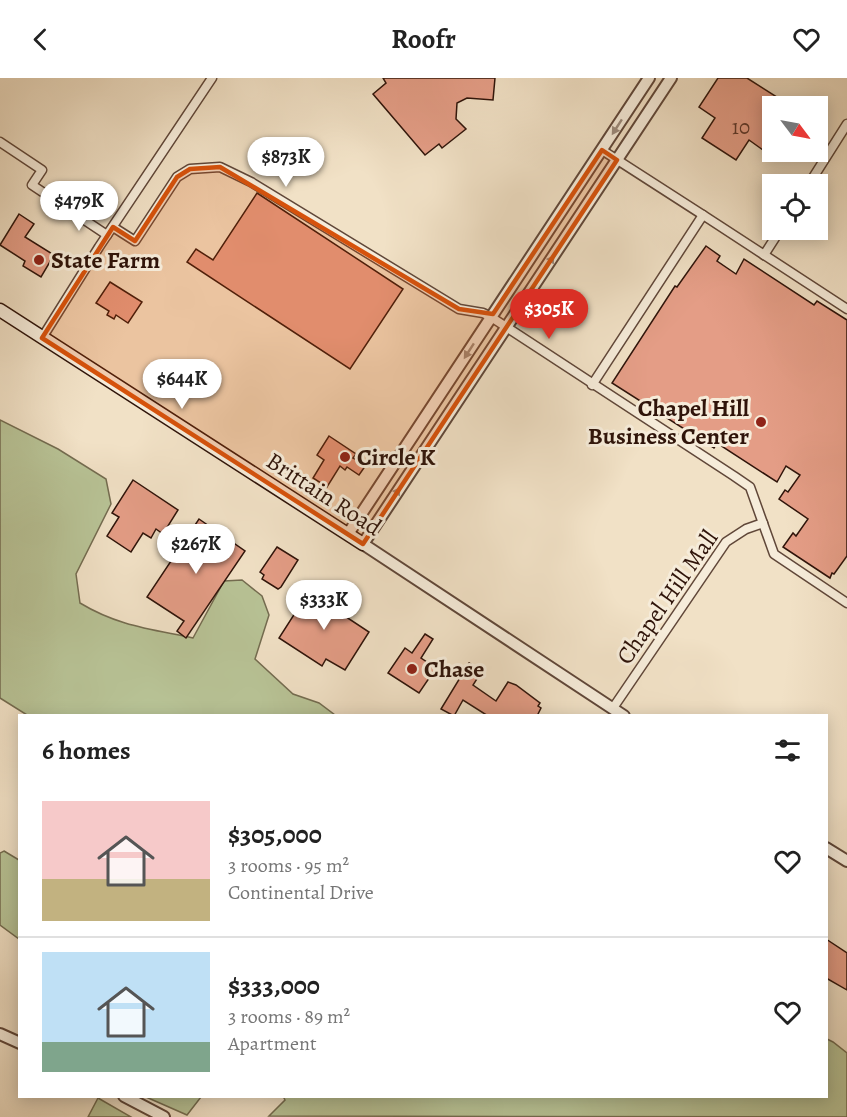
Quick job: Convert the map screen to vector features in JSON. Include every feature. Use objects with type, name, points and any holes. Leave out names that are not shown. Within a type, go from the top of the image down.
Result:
[{"type":"main road","name":"Brittain Road","points":[[0,310],[363,544]]},
{"type":"street","points":[[42,338],[212,78]]},
{"type":"street","points":[[348,534],[649,78]]},
{"type":"street","points":[[363,544],[671,78]]},
{"type":"street","points":[[815,174],[847,124]]},
{"type":"street","points":[[0,142],[42,170],[32,185],[107,236]]},
{"type":"street","points":[[602,150],[847,309]]},
{"type":"street","points":[[113,227],[135,241],[177,177],[190,169],[220,167],[251,182],[459,309],[483,313],[491,317],[750,488],[772,550],[777,556],[847,603]]},
{"type":"street","points":[[592,385],[703,215]]},
{"type":"street","points":[[764,255],[774,240]]},
{"type":"street","name":"Chapel Hill Mall","points":[[613,708],[726,542],[746,529],[764,523]]},
{"type":"street","name":"Brittain Road","points":[[363,544],[621,714]]},
{"type":"street","points":[[828,849],[847,861]]},
{"type":"street","points":[[0,1034],[18,1043]]},
{"type":"street","points":[[127,1098],[164,1117]]},
{"type":"highlighted area","points":[[602,150],[617,160],[363,544],[42,338],[113,227],[135,241],[177,177],[190,169],[220,167],[459,309],[493,314]]},
{"type":"green space","points":[[0,420],[58,449],[106,479],[111,504],[76,574],[80,603],[121,622],[193,638],[224,581],[242,580],[262,596],[269,615],[255,659],[293,694],[319,703],[334,714],[25,714],[0,698]]},
{"type":"green space","points":[[4,851],[18,859],[18,938],[0,925],[0,853]]},
{"type":"green space","points":[[828,1040],[847,1053],[847,1117],[269,1116],[285,1100],[284,1098],[828,1098]]},
{"type":"green space","points":[[98,1098],[131,1117],[88,1117]]},
{"type":"green space","points":[[148,1098],[200,1098],[187,1115]]},
{"type":"building","points":[[383,78],[495,78],[493,100],[467,98],[457,103],[456,119],[466,129],[442,148],[439,144],[425,155],[373,94],[386,83]]},
{"type":"building","points":[[718,78],[747,78],[775,96],[762,96],[762,149],[749,140],[736,160],[702,138],[715,118],[699,107]]},
{"type":"building","points":[[257,193],[403,289],[350,369],[187,262],[196,249],[213,260]]},
{"type":"building","points":[[19,214],[34,224],[25,237],[54,255],[41,277],[23,266],[25,261],[0,245]]},
{"type":"building","name":"Chapel Hill Business Center","points":[[706,246],[720,256],[717,261],[736,274],[744,259],[814,305],[817,301],[847,320],[847,556],[830,578],[783,547],[793,533],[796,536],[808,519],[779,499],[785,490],[788,492],[800,475],[786,466],[777,482],[717,443],[714,448],[612,383],[675,286],[677,287]]},
{"type":"building","points":[[110,282],[142,302],[128,323],[116,315],[114,319],[107,315],[109,311],[96,303]]},
{"type":"building","points":[[329,436],[356,454],[353,458],[366,465],[359,475],[347,467],[345,470],[340,466],[327,487],[313,478],[324,460],[317,455]]},
{"type":"building","points":[[133,480],[178,510],[163,534],[156,529],[151,538],[143,533],[131,552],[107,536],[119,517],[112,513]]},
{"type":"building","points":[[199,519],[245,551],[186,638],[177,631],[184,621],[147,597]]},
{"type":"building","points":[[277,547],[298,560],[278,589],[262,579],[264,575],[260,572]]},
{"type":"building","points":[[313,585],[336,599],[331,607],[369,632],[345,670],[326,659],[322,666],[279,638]]},
{"type":"building","points":[[425,634],[433,639],[421,658],[436,668],[419,693],[388,673],[405,648],[412,653]]},
{"type":"building","points":[[469,663],[482,671],[473,685],[496,701],[508,682],[516,685],[540,703],[538,706],[541,708],[538,714],[485,714],[463,700],[455,714],[441,709]]},
{"type":"building","points":[[828,940],[847,953],[847,990],[828,979]]},
{"type":"place","name":"State Farm","points":[[39,260]]},
{"type":"place","name":"Chapel Hill Business Center","points":[[761,422]]},
{"type":"place","name":"Circle K","points":[[345,457]]},
{"type":"place","name":"Chase","points":[[412,669]]}]
